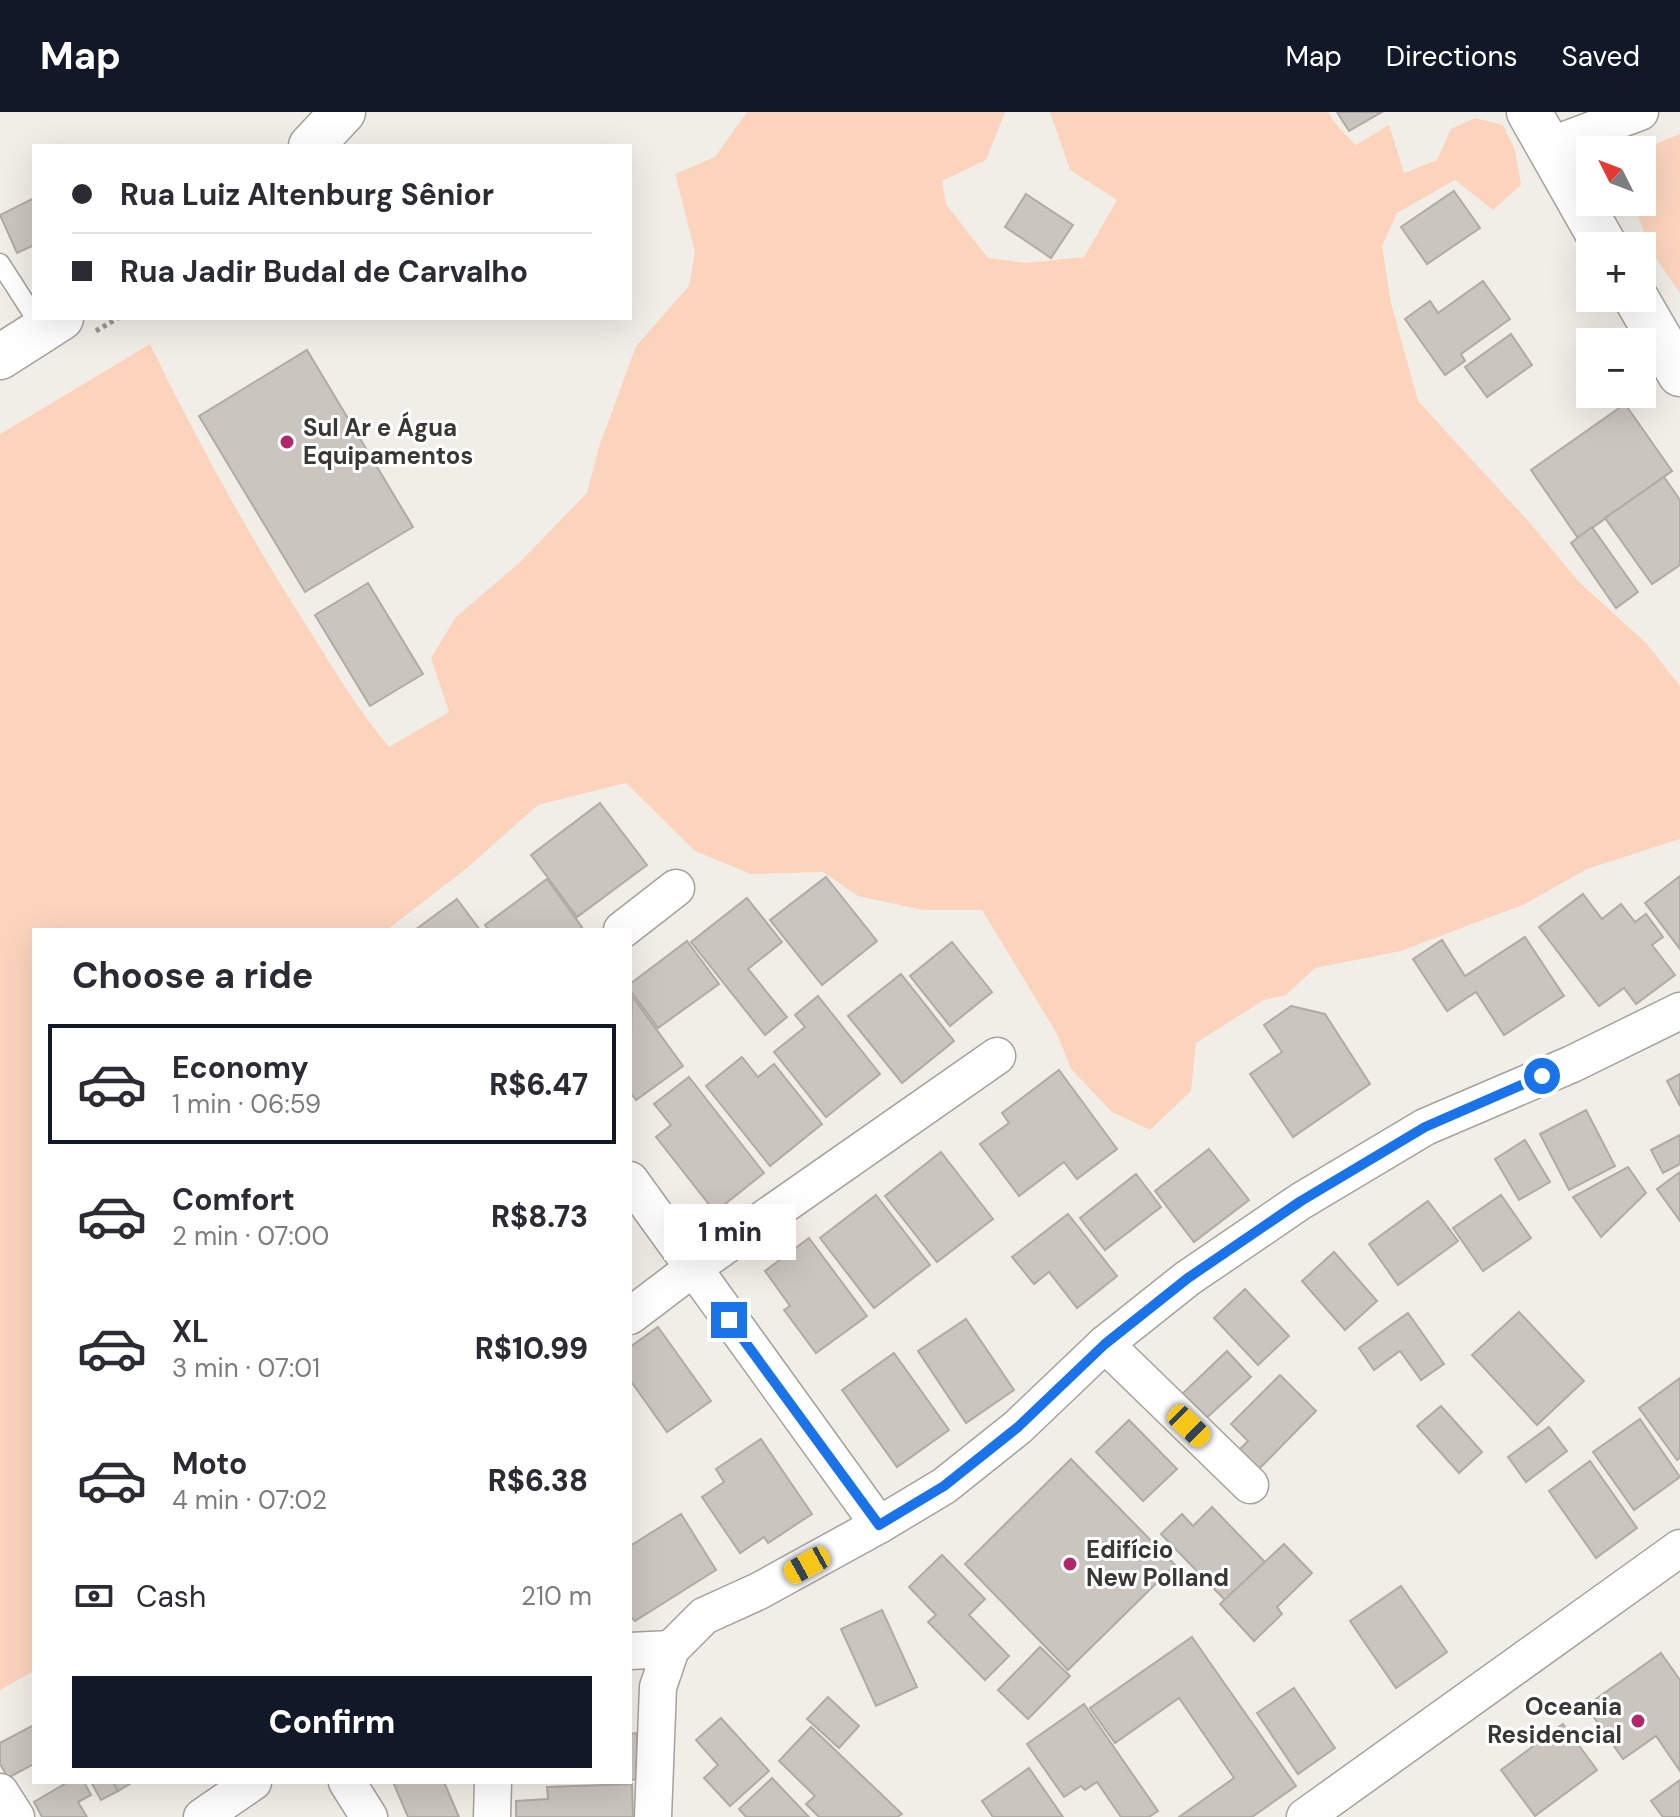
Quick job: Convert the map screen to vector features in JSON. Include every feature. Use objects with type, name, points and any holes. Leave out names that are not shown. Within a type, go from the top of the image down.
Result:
[{"type":"main road","points":[[313,144],[343,112]]},
{"type":"main road","points":[[1539,129],[1597,232]]},
{"type":"main road","points":[[1644,312],[1680,374]]},
{"type":"main road","points":[[0,357],[43,320]]},
{"type":"street","points":[[1539,129],[1640,112]]},
{"type":"street","points":[[625,928],[676,888]]},
{"type":"street","points":[[653,1817],[658,1687],[671,1649],[704,1616],[759,1591],[944,1486],[1018,1427],[1105,1344],[1188,1278],[1301,1201],[1425,1127],[1572,1064],[1680,1011]]},
{"type":"street","points":[[632,1314],[692,1269],[997,1056]]},
{"type":"street","points":[[632,1183],[879,1525]]},
{"type":"street","points":[[1105,1344],[1250,1485]]},
{"type":"street","points":[[1305,1817],[1680,1548]]},
{"type":"street","points":[[632,1651],[671,1649]]},
{"type":"street","points":[[202,1817],[250,1784]]},
{"type":"street","points":[[348,1784],[369,1817]]},
{"type":"street","points":[[492,1817],[493,1784]]},
{"type":"street","points":[[0,1792],[16,1817]]},
{"type":"lane","points":[[0,263],[32,305]]},
{"type":"shaded area","points":[[747,112],[1005,112],[986,160],[942,181],[946,204],[988,258],[1026,263],[1084,257],[1117,200],[1070,170],[1050,112],[1328,112],[1356,145],[1389,125],[1404,173],[1437,160],[1451,129],[1475,118],[1503,125],[1515,150],[1521,185],[1493,210],[1455,180],[1397,213],[1382,246],[1391,303],[1418,401],[1530,523],[1579,582],[1646,643],[1680,686],[1680,839],[1587,869],[1525,904],[1401,951],[1315,968],[1286,995],[1264,1000],[1196,1043],[1191,1091],[1150,1130],[1112,1112],[1071,1069],[1057,1034],[982,910],[923,910],[858,896],[823,872],[751,874],[695,851],[626,783],[538,805],[467,868],[390,928],[32,928],[32,1672],[0,1690],[0,434],[150,344],[206,454],[266,561],[347,690],[389,747],[449,712],[431,658],[456,617],[518,564],[587,493],[599,447],[636,346],[689,286],[695,252],[675,174],[715,157]]},
{"type":"shaded area","points":[[1680,134],[1680,293],[1656,258],[1656,232],[1644,232],[1639,216],[1656,216],[1656,144]]},
{"type":"building","points":[[1337,112],[1382,112],[1349,131]]},
{"type":"building","points":[[1454,191],[1480,228],[1427,264],[1401,227]]},
{"type":"building","points":[[1026,194],[1073,225],[1051,258],[1005,227]]},
{"type":"building","points":[[32,199],[32,246],[17,253],[0,215]]},
{"type":"building","points":[[1483,281],[1510,319],[1461,354],[1465,361],[1445,375],[1405,319],[1430,301],[1438,313]]},
{"type":"building","points":[[1511,334],[1532,365],[1487,397],[1465,367]]},
{"type":"building","points":[[307,350],[413,527],[305,592],[199,416]]},
{"type":"building","points":[[1619,408],[1628,408],[1672,471],[1578,538],[1531,470]]},
{"type":"building","points":[[1664,477],[1680,500],[1680,565],[1652,584],[1605,518]]},
{"type":"building","points":[[1592,527],[1638,592],[1616,608],[1571,543]]},
{"type":"building","points":[[368,583],[423,674],[370,706],[315,615]]},
{"type":"building","points":[[600,803],[647,865],[577,917],[531,855]]},
{"type":"building","points":[[1680,876],[1680,949],[1645,903]]},
{"type":"building","points":[[826,877],[877,941],[822,985],[770,920]]},
{"type":"building","points":[[547,879],[582,927],[487,928],[485,925]]},
{"type":"building","points":[[1583,894],[1602,919],[1621,904],[1635,922],[1646,914],[1663,937],[1652,945],[1675,975],[1636,1004],[1624,988],[1599,1006],[1539,927]]},
{"type":"building","points":[[747,898],[782,942],[748,969],[787,1017],[765,1035],[691,942]]},
{"type":"building","points":[[457,899],[479,928],[418,928]]},
{"type":"building","points":[[1525,937],[1564,996],[1504,1035],[1476,992],[1447,1011],[1413,959],[1442,940],[1465,976]]},
{"type":"building","points":[[687,941],[719,984],[658,1028],[632,993],[632,982]]},
{"type":"building","points":[[952,942],[992,992],[950,1026],[910,976]]},
{"type":"building","points":[[901,974],[954,1041],[902,1083],[848,1016]]},
{"type":"building","points":[[632,996],[683,1066],[636,1100],[632,1095]]},
{"type":"building","points":[[818,996],[880,1074],[826,1117],[774,1052],[805,1027],[795,1015]]},
{"type":"building","points":[[1291,1006],[1325,1014],[1370,1084],[1293,1137],[1250,1074],[1282,1052],[1264,1025]]},
{"type":"building","points":[[742,1057],[758,1077],[774,1064],[822,1124],[770,1166],[706,1086]]},
{"type":"building","points":[[1059,1070],[1117,1149],[1077,1179],[1064,1162],[1019,1196],[980,1144],[1009,1123],[1002,1113]]},
{"type":"building","points":[[1680,1074],[1680,1106],[1667,1081]]},
{"type":"building","points":[[689,1077],[764,1173],[715,1212],[656,1137],[671,1125],[654,1104]]},
{"type":"building","points":[[1586,1110],[1615,1166],[1569,1190],[1540,1134]]},
{"type":"building","points":[[1680,1135],[1680,1164],[1663,1173],[1651,1150]]},
{"type":"building","points":[[1525,1140],[1550,1182],[1519,1200],[1495,1159]]},
{"type":"building","points":[[1209,1149],[1249,1200],[1194,1242],[1155,1191]]},
{"type":"building","points":[[941,1152],[993,1219],[937,1262],[885,1196]]},
{"type":"building","points":[[1628,1167],[1646,1193],[1601,1237],[1573,1197]]},
{"type":"building","points":[[1680,1172],[1680,1221],[1657,1189]]},
{"type":"building","points":[[1136,1174],[1161,1207],[1105,1250],[1080,1218]]},
{"type":"building","points":[[876,1195],[930,1265],[874,1308],[820,1238]]},
{"type":"building","points":[[1501,1195],[1531,1238],[1483,1271],[1453,1228]]},
{"type":"building","points":[[1428,1201],[1458,1241],[1398,1285],[1369,1244]]},
{"type":"building","points":[[1068,1214],[1117,1276],[1077,1308],[1049,1272],[1034,1284],[1012,1257]]},
{"type":"building","points":[[809,1238],[867,1316],[816,1353],[784,1310],[790,1306],[765,1271]]},
{"type":"building","points":[[1334,1252],[1377,1301],[1345,1330],[1302,1281]]},
{"type":"building","points":[[1245,1289],[1289,1336],[1258,1365],[1214,1318]]},
{"type":"building","points":[[1519,1312],[1584,1381],[1537,1425],[1472,1355]]},
{"type":"building","points":[[1408,1313],[1444,1364],[1421,1380],[1400,1351],[1374,1370],[1359,1348]]},
{"type":"building","points":[[966,1319],[1014,1390],[966,1423],[918,1351]]},
{"type":"building","points":[[658,1327],[711,1401],[667,1432],[632,1383],[632,1346]]},
{"type":"building","points":[[1227,1351],[1251,1377],[1202,1422],[1179,1397]]},
{"type":"building","points":[[894,1353],[949,1430],[897,1467],[842,1390]]},
{"type":"building","points":[[1280,1375],[1316,1411],[1257,1471],[1237,1452],[1248,1441],[1231,1424]]},
{"type":"building","points":[[1680,1378],[1680,1458],[1677,1460],[1639,1408]]},
{"type":"building","points":[[1441,1406],[1482,1452],[1459,1473],[1417,1426]]},
{"type":"building","points":[[1640,1419],[1680,1477],[1634,1510],[1593,1452]]},
{"type":"building","points":[[1129,1420],[1177,1469],[1143,1501],[1096,1452]]},
{"type":"building","points":[[1549,1427],[1567,1451],[1526,1482],[1508,1457]]},
{"type":"building","points":[[761,1439],[812,1514],[768,1543],[764,1537],[740,1553],[702,1497],[724,1482],[716,1469]]},
{"type":"building","name":"Edifício New Polland","points":[[1071,1459],[1175,1565],[1068,1670],[965,1564]]},
{"type":"building","points":[[1590,1461],[1637,1528],[1596,1558],[1549,1491]]},
{"type":"building","points":[[1212,1507],[1265,1562],[1225,1600],[1161,1534],[1182,1514],[1193,1526]]},
{"type":"building","points":[[681,1514],[716,1570],[635,1621],[632,1618],[632,1545]]},
{"type":"building","points":[[1284,1544],[1312,1573],[1277,1607],[1282,1614],[1254,1641],[1220,1604]]},
{"type":"building","points":[[942,1555],[985,1599],[969,1615],[1009,1656],[985,1680],[928,1622],[936,1615],[909,1587]]},
{"type":"building","points":[[1401,1586],[1447,1652],[1396,1688],[1350,1621]]},
{"type":"building","points":[[882,1610],[917,1687],[876,1706],[841,1629]]},
{"type":"building","points":[[1192,1637],[1296,1786],[1252,1817],[1179,1817],[1234,1778],[1179,1698],[1115,1743],[1090,1708]]},
{"type":"building","points":[[1040,1647],[1070,1676],[1028,1719],[998,1690]]},
{"type":"building","name":"Oceania Residencial","points":[[1661,1653],[1680,1680],[1680,1771],[1656,1736],[1623,1759],[1586,1706]]},
{"type":"building","points":[[1294,1688],[1335,1748],[1298,1774],[1257,1713]]},
{"type":"building","points":[[828,1697],[859,1726],[839,1748],[807,1719]]},
{"type":"building","points":[[1084,1704],[1158,1811],[1149,1817],[1121,1817],[1097,1782],[1085,1790],[1081,1786],[1064,1797],[1027,1744]]},
{"type":"building","points":[[721,1718],[769,1771],[730,1806],[704,1778],[718,1765],[696,1740]]},
{"type":"building","points":[[1563,1724],[1597,1770],[1535,1816],[1501,1770]]},
{"type":"building","points":[[32,1726],[32,1765],[8,1778],[0,1764],[0,1743]]},
{"type":"building","points":[[811,1727],[902,1814],[897,1817],[819,1817],[806,1804],[815,1796],[779,1761]]},
{"type":"building","points":[[637,1733],[638,1779],[632,1780],[632,1734]]},
{"type":"building","points":[[1029,1768],[1063,1817],[993,1817],[982,1801]]},
{"type":"building","points":[[772,1778],[809,1817],[746,1817],[739,1809]]},
{"type":"building","name":"Oceania Residencial","points":[[1680,1780],[1680,1817],[1663,1817],[1651,1801]]},
{"type":"building","points":[[65,1784],[85,1784],[91,1795],[78,1802],[87,1817],[42,1817],[34,1802]]},
{"type":"building","points":[[92,1784],[114,1784],[118,1791],[101,1800]]},
{"type":"building","points":[[114,1784],[130,1784],[118,1791]]},
{"type":"building","points":[[394,1784],[445,1784],[459,1817],[408,1817]]},
{"type":"building","points":[[632,1784],[633,1817],[516,1817],[516,1801],[548,1799],[547,1787]]},
{"type":"place","name":"Sul Ar e Água Equipamentos","points":[[287,442]]},
{"type":"place","name":"Edifício New Polland","points":[[1070,1564]]},
{"type":"place","name":"Oceania Residencial","points":[[1638,1721]]},
{"type":"route","points":[[729,1320],[879,1525],[944,1486],[1018,1427],[1105,1344],[1188,1278],[1301,1201],[1425,1127],[1542,1076]]}]
